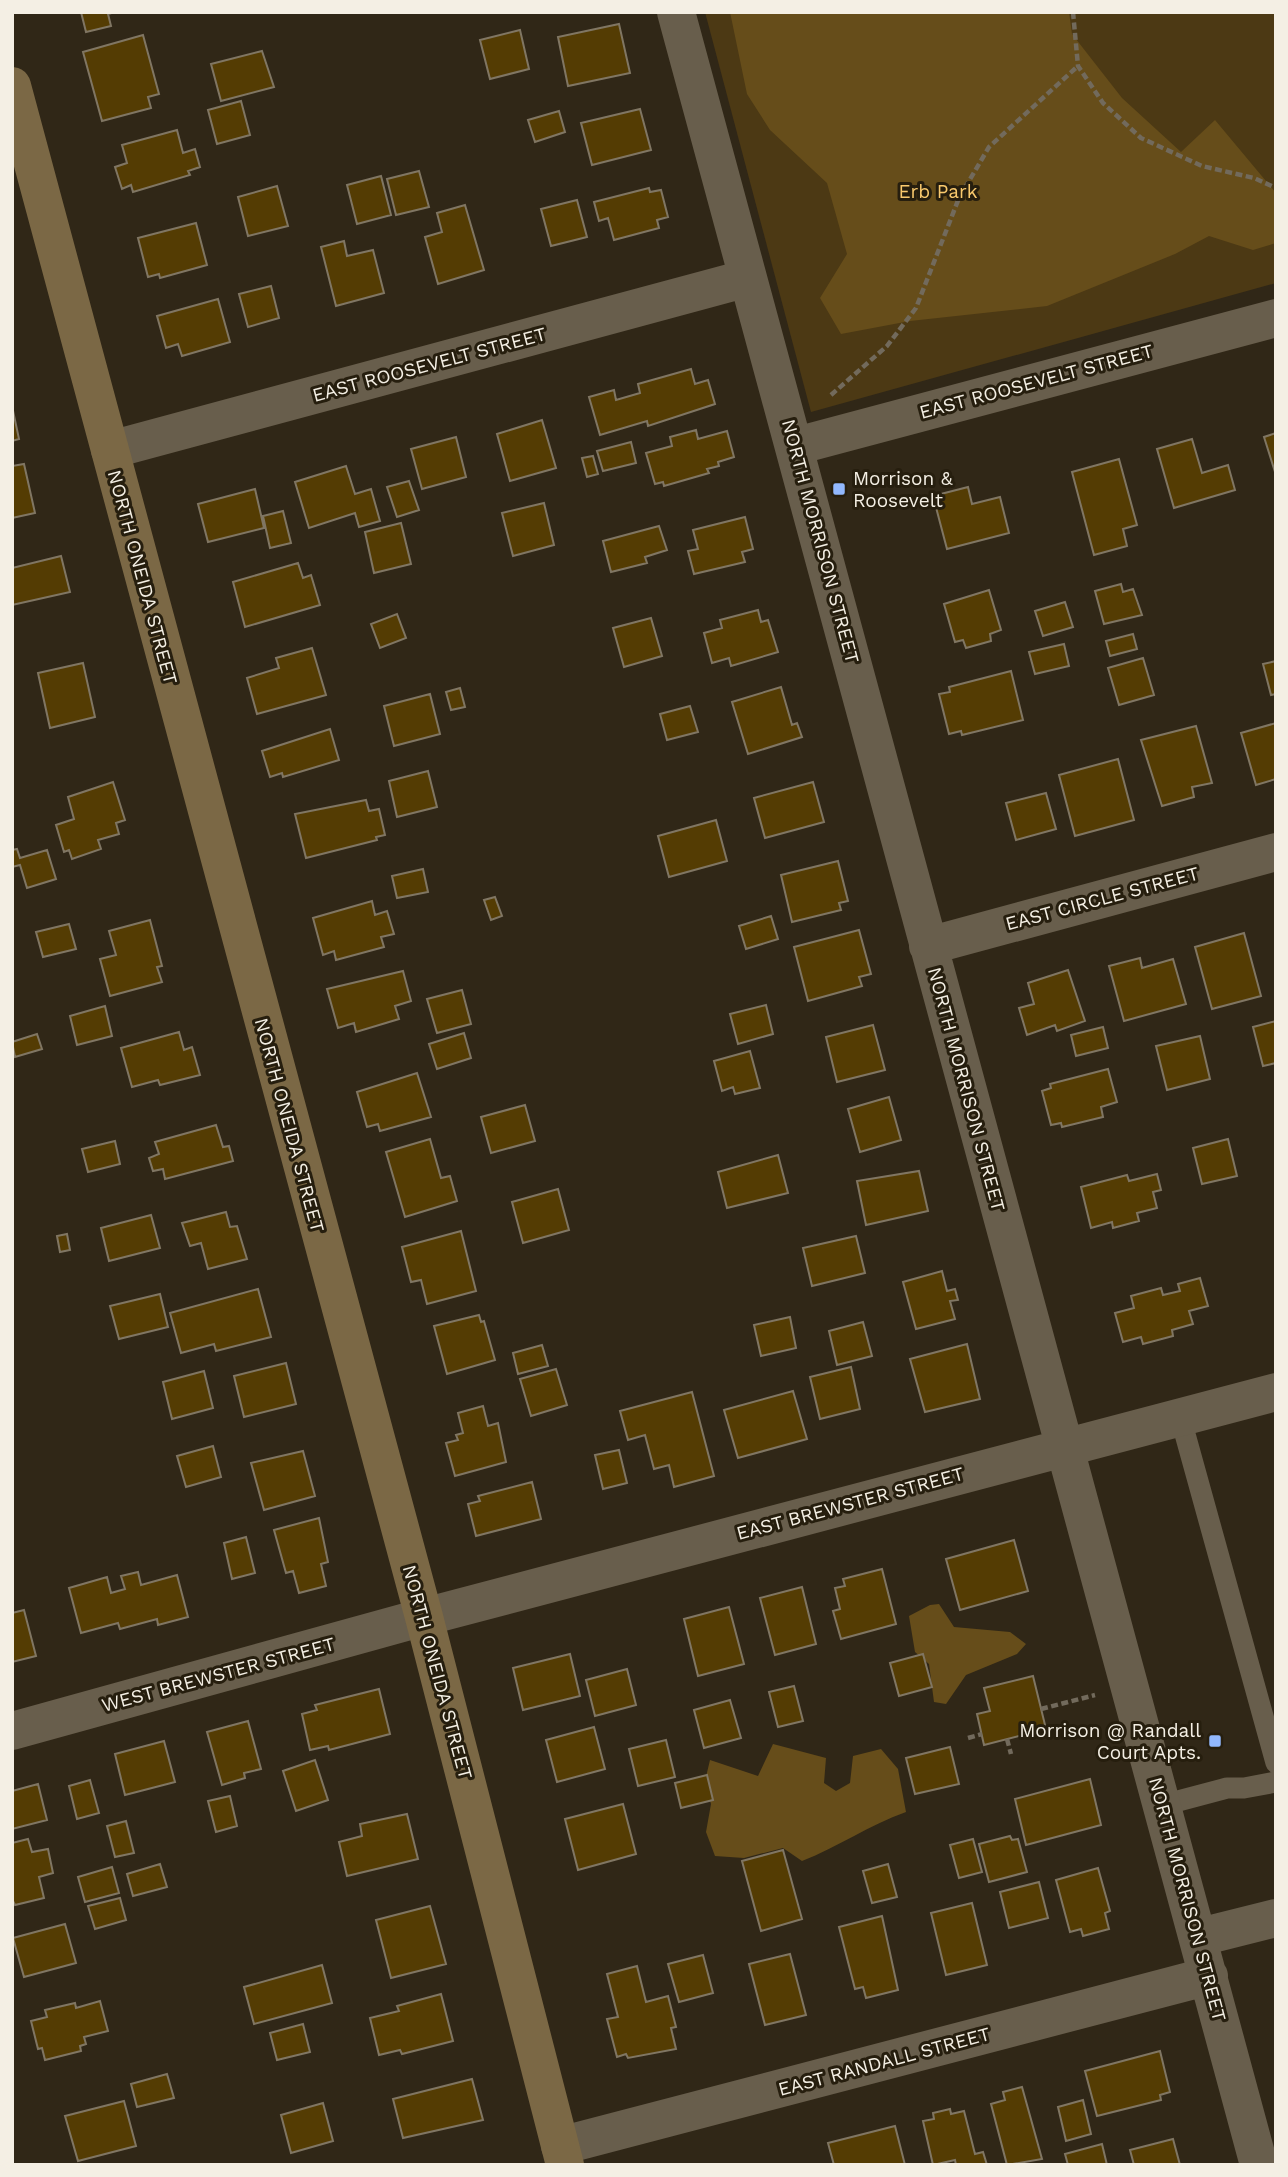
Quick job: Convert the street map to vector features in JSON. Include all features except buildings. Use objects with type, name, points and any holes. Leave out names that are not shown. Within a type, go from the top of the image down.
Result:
[{"type":"main road","name":"NORTH ONEIDA STREET","points":[[12,86],[424,1617],[562,2155]]},
{"type":"street","name":"NORTH MORRISON STREET","points":[[677,12],[796,446],[928,946],[1200,1937],[1259,2165]]},
{"type":"street","name":"EAST ROOSEVELT STREET","points":[[110,450],[748,278]]},
{"type":"street","name":"EAST ROOSEVELT STREET","points":[[796,446],[1276,318]]},
{"type":"street","name":"EAST CIRCLE STREET","points":[[928,946],[1276,852]]},
{"type":"street","name":"EAST BREWSTER STREET","points":[[424,1617],[1276,1391]]},
{"type":"street","name":"WEST BREWSTER STREET","points":[[12,1731],[424,1617]]},
{"type":"street","points":[[1200,1937],[1276,1918]]},
{"type":"street","name":"EAST RANDALL STREET","points":[[562,2155],[1209,1976]]},
{"type":"lane","points":[[1181,1416],[1276,1763]]},
{"type":"lane","points":[[1163,1805],[1227,1788],[1276,1782]]},
{"type":"path","points":[[1073,12],[1078,66],[1103,103],[1141,138],[1202,166],[1254,178],[1276,188]]},
{"type":"path","points":[[831,395],[887,346],[916,308],[959,198],[989,148],[1078,66]]},
{"type":"path","points":[[1041,1709],[1131,1686]]},
{"type":"path","points":[[968,1738],[982,1734]]},
{"type":"path","points":[[1007,1739],[1011,1754]]},
{"type":"green space","name":"Erb Park","points":[[705,12],[1276,12],[1276,283],[811,412]]},
{"type":"green space","name":"Erb Park","points":[[730,12],[1069,12],[1072,34],[1122,98],[1181,152],[1215,120],[1276,193],[1276,243],[1253,250],[1209,236],[1175,254],[1047,306],[910,321],[841,334],[820,298],[847,254],[827,183],[770,130],[747,94]]},
{"type":"green space","points":[[939,1604],[954,1627],[1010,1632],[1026,1644],[1017,1654],[966,1675],[946,1704],[934,1702],[929,1664],[915,1652],[909,1616],[930,1605]]},
{"type":"green space","points":[[773,1744],[826,1758],[824,1783],[836,1791],[850,1783],[853,1756],[881,1749],[898,1769],[906,1812],[802,1861],[783,1848],[744,1858],[715,1856],[706,1832],[711,1804],[705,1781],[710,1760],[758,1776]]},
{"type":"place","name":"Morrison & Roosevelt","points":[[839,489]]},
{"type":"place","name":"Morrison @ Randall Court Apts.","points":[[1215,1741]]}]
